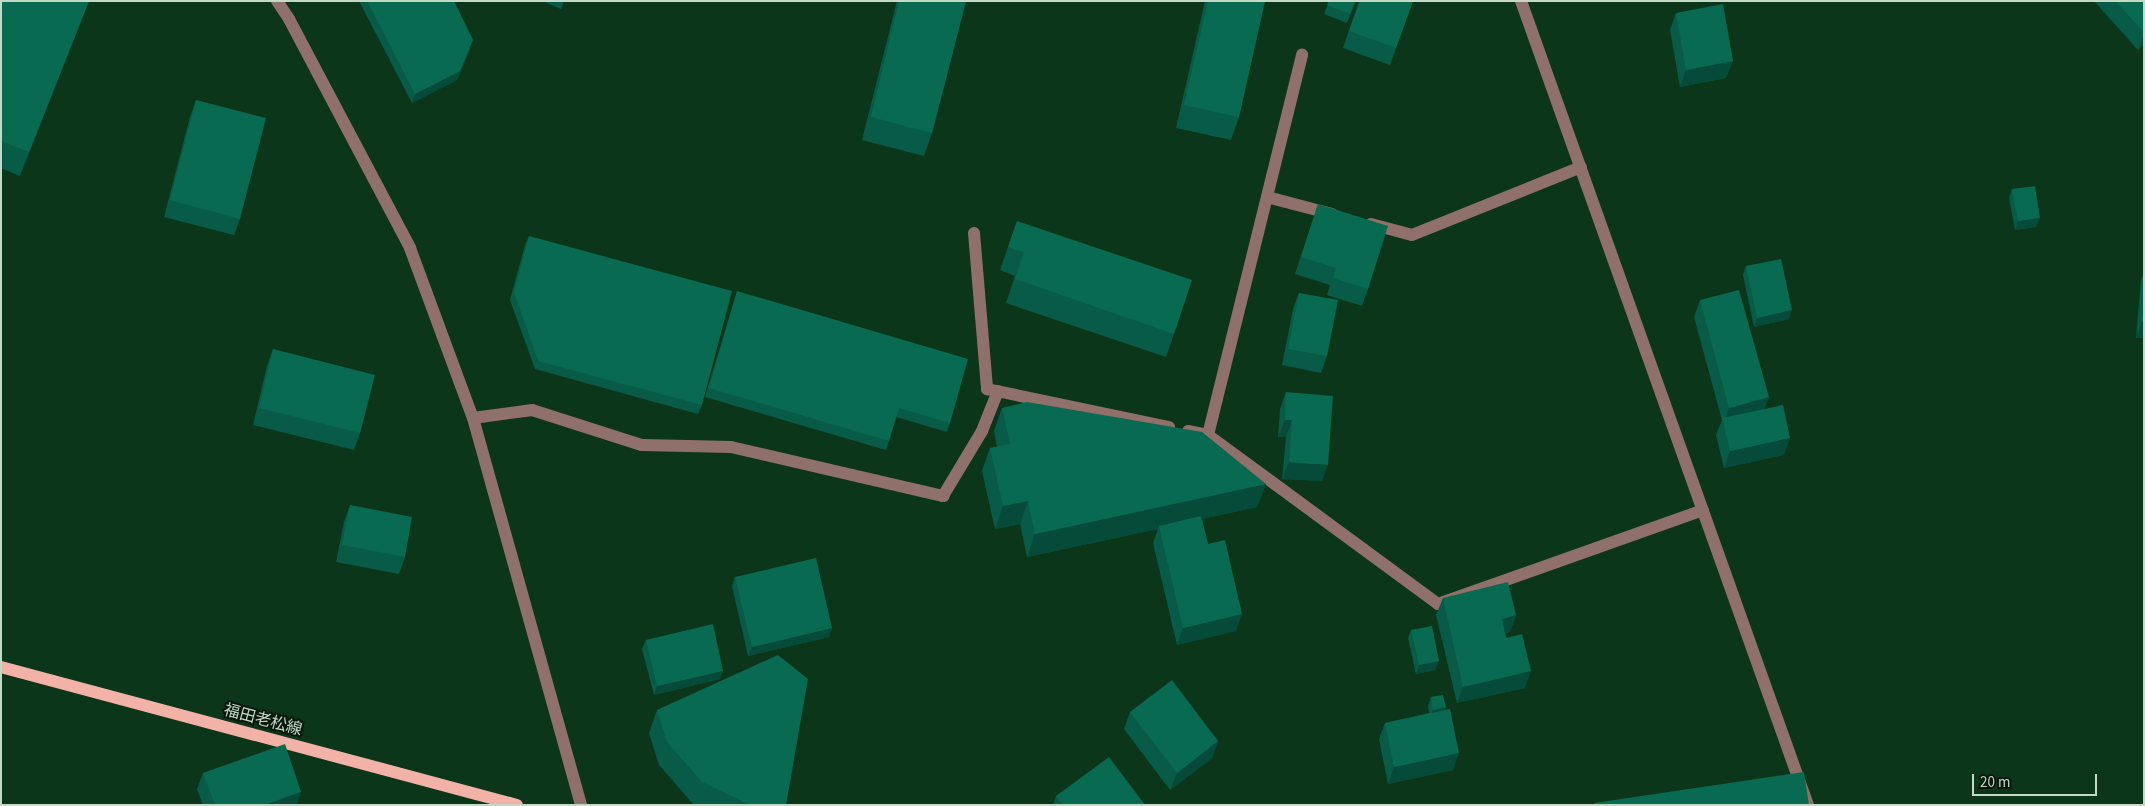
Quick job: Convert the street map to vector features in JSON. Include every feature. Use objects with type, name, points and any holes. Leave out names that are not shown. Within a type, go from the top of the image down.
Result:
[{"type":"main road","name":"福田老松線","points":[[1,666],[517,805]]},
{"type":"street","points":[[277,1],[289,19],[410,248],[473,418],[580,805]]},
{"type":"street","points":[[1521,1],[1808,805]]},
{"type":"street","points":[[1208,435],[1302,54]]},
{"type":"street","points":[[1267,197],[1412,235],[1581,167]]},
{"type":"street","points":[[974,233],[987,389],[1208,435],[1438,604],[1703,510]]},
{"type":"street","points":[[473,418],[532,410],[642,445],[731,447],[943,496],[982,431],[998,391]]},
{"type":"building","points":[[1,1],[89,1],[29,152],[1,141]]},
{"type":"building","points":[[367,1],[454,1],[473,40],[460,71],[415,94]]},
{"type":"building","points":[[899,1],[966,1],[932,133],[871,117]]},
{"type":"building","points":[[1208,1],[1265,1],[1239,117],[1184,105]]},
{"type":"building","points":[[1329,1],[1355,1],[1350,14],[1327,5]]},
{"type":"building","points":[[1360,1],[1413,1],[1396,48],[1349,31]]},
{"type":"building","points":[[2115,1],[2144,1],[2144,32]]},
{"type":"building","points":[[1723,4],[1733,61],[1686,70],[1676,13]]},
{"type":"building","points":[[196,100],[266,118],[240,219],[170,200]]},
{"type":"building","points":[[2035,186],[2040,218],[2018,221],[2012,189]]},
{"type":"building","points":[[1318,204],[1388,226],[1368,289],[1333,278],[1336,268],[1301,257]]},
{"type":"building","points":[[1017,221],[1192,280],[1174,334],[1015,279],[1024,252],[1008,247]]},
{"type":"building","points":[[529,236],[732,291],[702,405],[538,361],[514,292]]},
{"type":"building","points":[[1781,259],[1792,310],[1757,318],[1746,266]]},
{"type":"building","points":[[1739,290],[1769,397],[1729,408],[1700,300]]},
{"type":"building","points":[[737,291],[968,359],[950,423],[899,408],[889,441],[709,388]]},
{"type":"building","points":[[1299,293],[1338,300],[1327,356],[1288,349]]},
{"type":"building","points":[[2144,305],[2144,321],[2142,321]]},
{"type":"building","points":[[273,349],[375,375],[360,433],[259,408]]},
{"type":"building","points":[[1286,392],[1333,396],[1328,465],[1289,462],[1292,420],[1285,420]]},
{"type":"building","points":[[1027,402],[1202,432],[1266,484],[1035,534],[1028,501],[1003,506],[990,448],[1010,444],[1002,408]]},
{"type":"building","points":[[1783,405],[1790,438],[1730,451],[1722,418]]},
{"type":"building","points":[[350,505],[412,517],[405,557],[342,545]]},
{"type":"building","points":[[1201,516],[1208,544],[1225,540],[1242,614],[1183,628],[1159,526]]},
{"type":"building","points":[[816,558],[832,628],[752,647],[735,577]]},
{"type":"building","points":[[1508,582],[1516,615],[1502,619],[1506,638],[1522,634],[1531,671],[1463,687],[1443,598]]},
{"type":"building","points":[[713,624],[723,671],[657,686],[646,640]]},
{"type":"building","points":[[1432,626],[1439,661],[1419,665],[1411,630]]},
{"type":"building","points":[[778,655],[808,679],[786,805],[754,805],[702,782],[667,742],[657,710]]},
{"type":"building","points":[[1172,680],[1218,741],[1177,773],[1130,712]]},
{"type":"building","points":[[1443,695],[1446,707],[1433,710],[1431,697]]},
{"type":"building","points":[[1450,709],[1459,753],[1394,767],[1385,723]]},
{"type":"building","points":[[285,744],[301,792],[264,805],[215,805],[203,773]]},
{"type":"building","points":[[1109,757],[1145,805],[1063,805],[1056,796]]},
{"type":"building","points":[[1804,772],[1809,805],[1595,805],[1594,803]]}]
